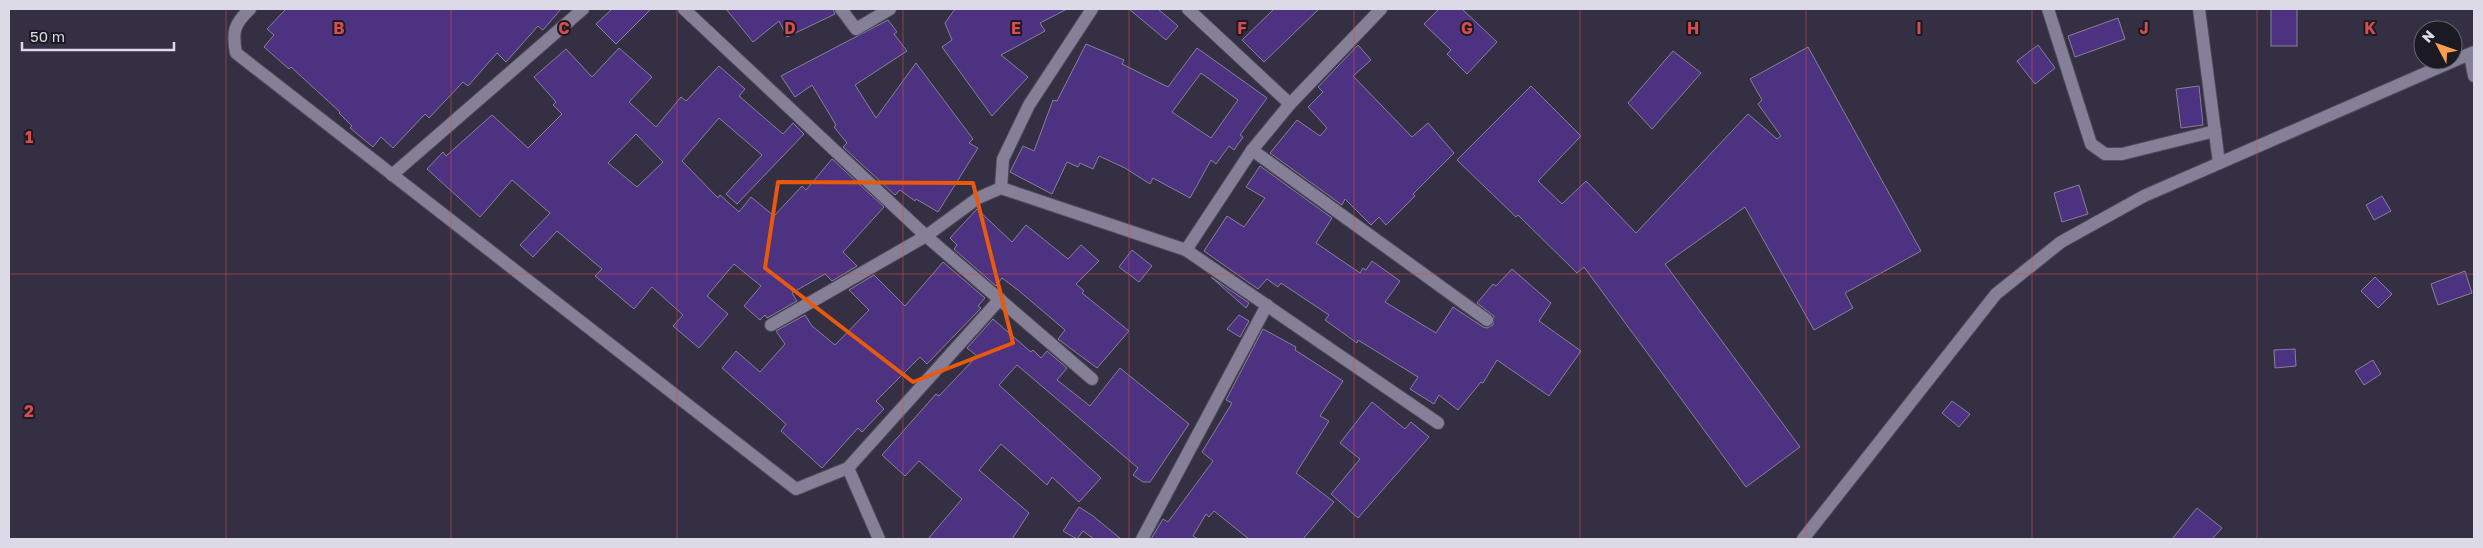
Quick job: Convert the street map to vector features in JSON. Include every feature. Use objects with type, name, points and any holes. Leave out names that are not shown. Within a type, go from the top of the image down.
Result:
[{"type":"street","points":[[250,9],[240,18],[232,35],[236,53],[796,489],[848,468],[1000,299]]},
{"type":"street","points":[[392,175],[583,9]]},
{"type":"street","points":[[684,9],[926,236],[1092,378]]},
{"type":"street","points":[[841,9],[856,29],[890,9]]},
{"type":"street","points":[[1001,188],[1003,160],[1029,105],[1092,9]]},
{"type":"street","points":[[1188,9],[1290,104]]},
{"type":"street","points":[[1186,250],[1252,150],[1290,104],[1381,9]]},
{"type":"street","points":[[2048,9],[2091,144],[2105,154],[2122,154],[2216,131]]},
{"type":"street","points":[[2199,9],[2219,163]]},
{"type":"street","points":[[1803,539],[1996,294],[2061,242],[2144,196],[2472,53],[2474,76]]},
{"type":"street","points":[[1252,150],[1487,320]]},
{"type":"street","points":[[771,325],[926,236],[978,198],[1001,188],[1186,250],[1438,423]]},
{"type":"street","points":[[1142,539],[1267,306]]},
{"type":"street","points":[[848,468],[879,539]]},
{"type":"highlighted area","points":[[778,182],[973,183],[1013,343],[913,382],[765,268]]},
{"type":"building","points":[[286,9],[561,9],[543,30],[538,26],[506,62],[497,53],[468,86],[463,82],[429,118],[425,114],[393,148],[381,137],[373,147],[350,128],[352,126],[340,112],[291,67],[289,69],[264,47],[274,35],[267,29]]},
{"type":"building","points":[[612,9],[651,9],[616,44],[596,24]]},
{"type":"building","points":[[726,9],[833,9],[835,14],[787,37],[779,21],[753,42]]},
{"type":"building","points":[[955,9],[1067,9],[1040,23],[1045,31],[1001,55],[1028,77],[992,116],[942,47],[952,40],[945,23]]},
{"type":"building","points":[[1129,9],[1158,9],[1178,26],[1166,40]]},
{"type":"building","points":[[1274,9],[1319,9],[1264,62],[1242,40]]},
{"type":"building","points":[[1439,9],[1462,9],[1497,42],[1467,74],[1447,54],[1451,50],[1424,24]]},
{"type":"building","points":[[2271,9],[2297,9],[2297,46],[2271,46]]},
{"type":"building","points":[[2118,18],[2125,39],[2075,57],[2068,36]]},
{"type":"building","points":[[888,20],[897,32],[894,34],[907,51],[855,85],[876,118],[916,63],[973,139],[969,143],[978,148],[938,212],[916,199],[915,201],[900,190],[895,195],[843,147],[847,143],[834,127],[836,125],[812,85],[795,97],[781,76]]},
{"type":"building","points":[[1086,44],[1124,60],[1122,64],[1168,87],[1197,48],[1267,98],[1240,135],[1243,137],[1234,150],[1229,146],[1216,164],[1211,160],[1190,198],[1153,178],[1150,184],[1125,168],[1099,156],[1093,169],[1080,163],[1078,167],[1067,162],[1052,194],[1010,172],[1023,146],[1034,151],[1053,100],[1057,101]],"holes":[[[1201,73],[1238,100],[1211,138],[1172,112]]]},
{"type":"building","points":[[1358,45],[1371,60],[1353,76],[1412,137],[1428,123],[1454,153],[1413,194],[1415,196],[1386,225],[1379,217],[1371,225],[1345,199],[1342,205],[1270,153],[1297,120],[1320,136],[1327,128],[1308,107],[1323,92],[1318,87]]},
{"type":"building","points":[[2038,45],[2055,68],[2035,84],[2017,61]]},
{"type":"building","points":[[1808,47],[1921,251],[1845,293],[1853,308],[1814,330],[1745,207],[1665,264],[1800,447],[1746,487],[1584,267],[1577,273],[1518,215],[1516,217],[1457,160],[1531,86],[1581,136],[1538,181],[1562,204],[1586,181],[1636,233],[1748,114],[1777,139],[1781,136],[1758,104],[1762,100],[1750,79]]},
{"type":"building","points":[[619,48],[652,77],[629,102],[656,127],[681,97],[686,101],[719,66],[745,89],[739,96],[783,134],[793,123],[804,134],[737,204],[726,194],[762,155],[719,118],[682,161],[718,198],[720,195],[739,212],[751,197],[774,216],[802,186],[806,190],[832,159],[884,207],[843,252],[857,266],[832,281],[825,274],[792,293],[797,301],[767,318],[765,315],[760,320],[744,306],[761,286],[734,264],[707,296],[728,314],[699,348],[673,326],[683,315],[652,287],[634,309],[595,276],[602,269],[557,231],[533,257],[520,245],[550,213],[512,180],[480,217],[427,169],[443,152],[446,156],[492,115],[528,148],[562,114],[553,105],[556,102],[534,77],[566,49],[592,77]],"holes":[[[636,134],[663,162],[637,187],[608,163]]]},
{"type":"building","points":[[1673,51],[1701,73],[1652,129],[1628,103]]},
{"type":"building","points":[[2199,86],[2203,125],[2181,128],[2176,89]]},
{"type":"building","points":[[1260,166],[1332,218],[1316,243],[1360,273],[1363,268],[1366,270],[1372,261],[1400,281],[1385,302],[1436,333],[1453,307],[1483,327],[1487,328],[1493,325],[1494,316],[1477,303],[1493,284],[1496,286],[1512,269],[1551,303],[1539,321],[1581,351],[1549,396],[1497,360],[1483,383],[1481,382],[1458,410],[1439,395],[1434,404],[1410,389],[1418,377],[1358,340],[1357,343],[1325,320],[1329,315],[1281,283],[1278,287],[1267,279],[1258,289],[1204,251],[1227,216],[1244,227],[1265,198],[1246,187]]},
{"type":"building","points":[[2079,185],[2088,214],[2062,222],[2054,193]]},
{"type":"building","points":[[2382,196],[2391,211],[2374,220],[2366,205]]},
{"type":"building","points":[[977,209],[1012,242],[1026,225],[1068,259],[1081,245],[1099,261],[1076,284],[1084,291],[1082,293],[1129,331],[1097,368],[1058,339],[1065,330],[1018,290],[1002,278],[996,286],[954,249],[957,245],[950,238]]},
{"type":"building","points":[[1132,250],[1152,266],[1139,282],[1119,267]]},
{"type":"building","points":[[943,262],[985,298],[978,306],[981,308],[927,364],[920,357],[876,401],[884,409],[862,432],[858,428],[822,468],[781,431],[786,424],[722,368],[736,351],[760,372],[785,344],[776,331],[805,315],[812,326],[835,345],[869,310],[849,290],[874,275],[905,306]]},
{"type":"building","points":[[2465,271],[2472,293],[2438,305],[2431,284]]},
{"type":"building","points":[[1211,277],[1249,303],[1246,308]]},
{"type":"building","points":[[2375,277],[2392,294],[2378,308],[2361,291]]},
{"type":"building","points":[[1239,315],[1249,321],[1240,337],[1227,329]]},
{"type":"building","points":[[993,319],[1031,352],[1033,350],[1041,358],[1047,351],[1067,368],[1057,380],[1090,406],[1120,368],[1189,424],[1150,482],[1143,482],[1133,475],[1138,468],[1017,365],[999,385],[1101,478],[1079,502],[1052,477],[1047,485],[1001,444],[979,470],[1029,513],[1012,539],[928,539],[962,499],[919,461],[905,476],[882,455],[936,394],[939,396],[977,356],[967,348]]},
{"type":"building","points":[[1263,329],[1296,347],[1295,350],[1343,381],[1320,416],[1329,421],[1296,473],[1334,502],[1303,539],[1249,539],[1214,511],[1209,517],[1206,514],[1193,536],[1198,539],[1151,539],[1163,519],[1168,522],[1213,461],[1202,452],[1232,403],[1226,400]]},
{"type":"building","points":[[2295,349],[2296,366],[2275,368],[2274,350]]},
{"type":"building","points":[[2373,360],[2381,374],[2364,385],[2355,371]]},
{"type":"building","points":[[1952,401],[1970,414],[1959,427],[1942,413]]},
{"type":"building","points":[[1372,402],[1405,429],[1411,422],[1429,437],[1358,518],[1331,494],[1360,459],[1340,443]]},
{"type":"building","points":[[1079,507],[1121,539],[1094,539],[1083,531],[1077,539],[1063,531]]},
{"type":"building","points":[[2197,508],[2222,528],[2212,539],[2172,539]]}]
